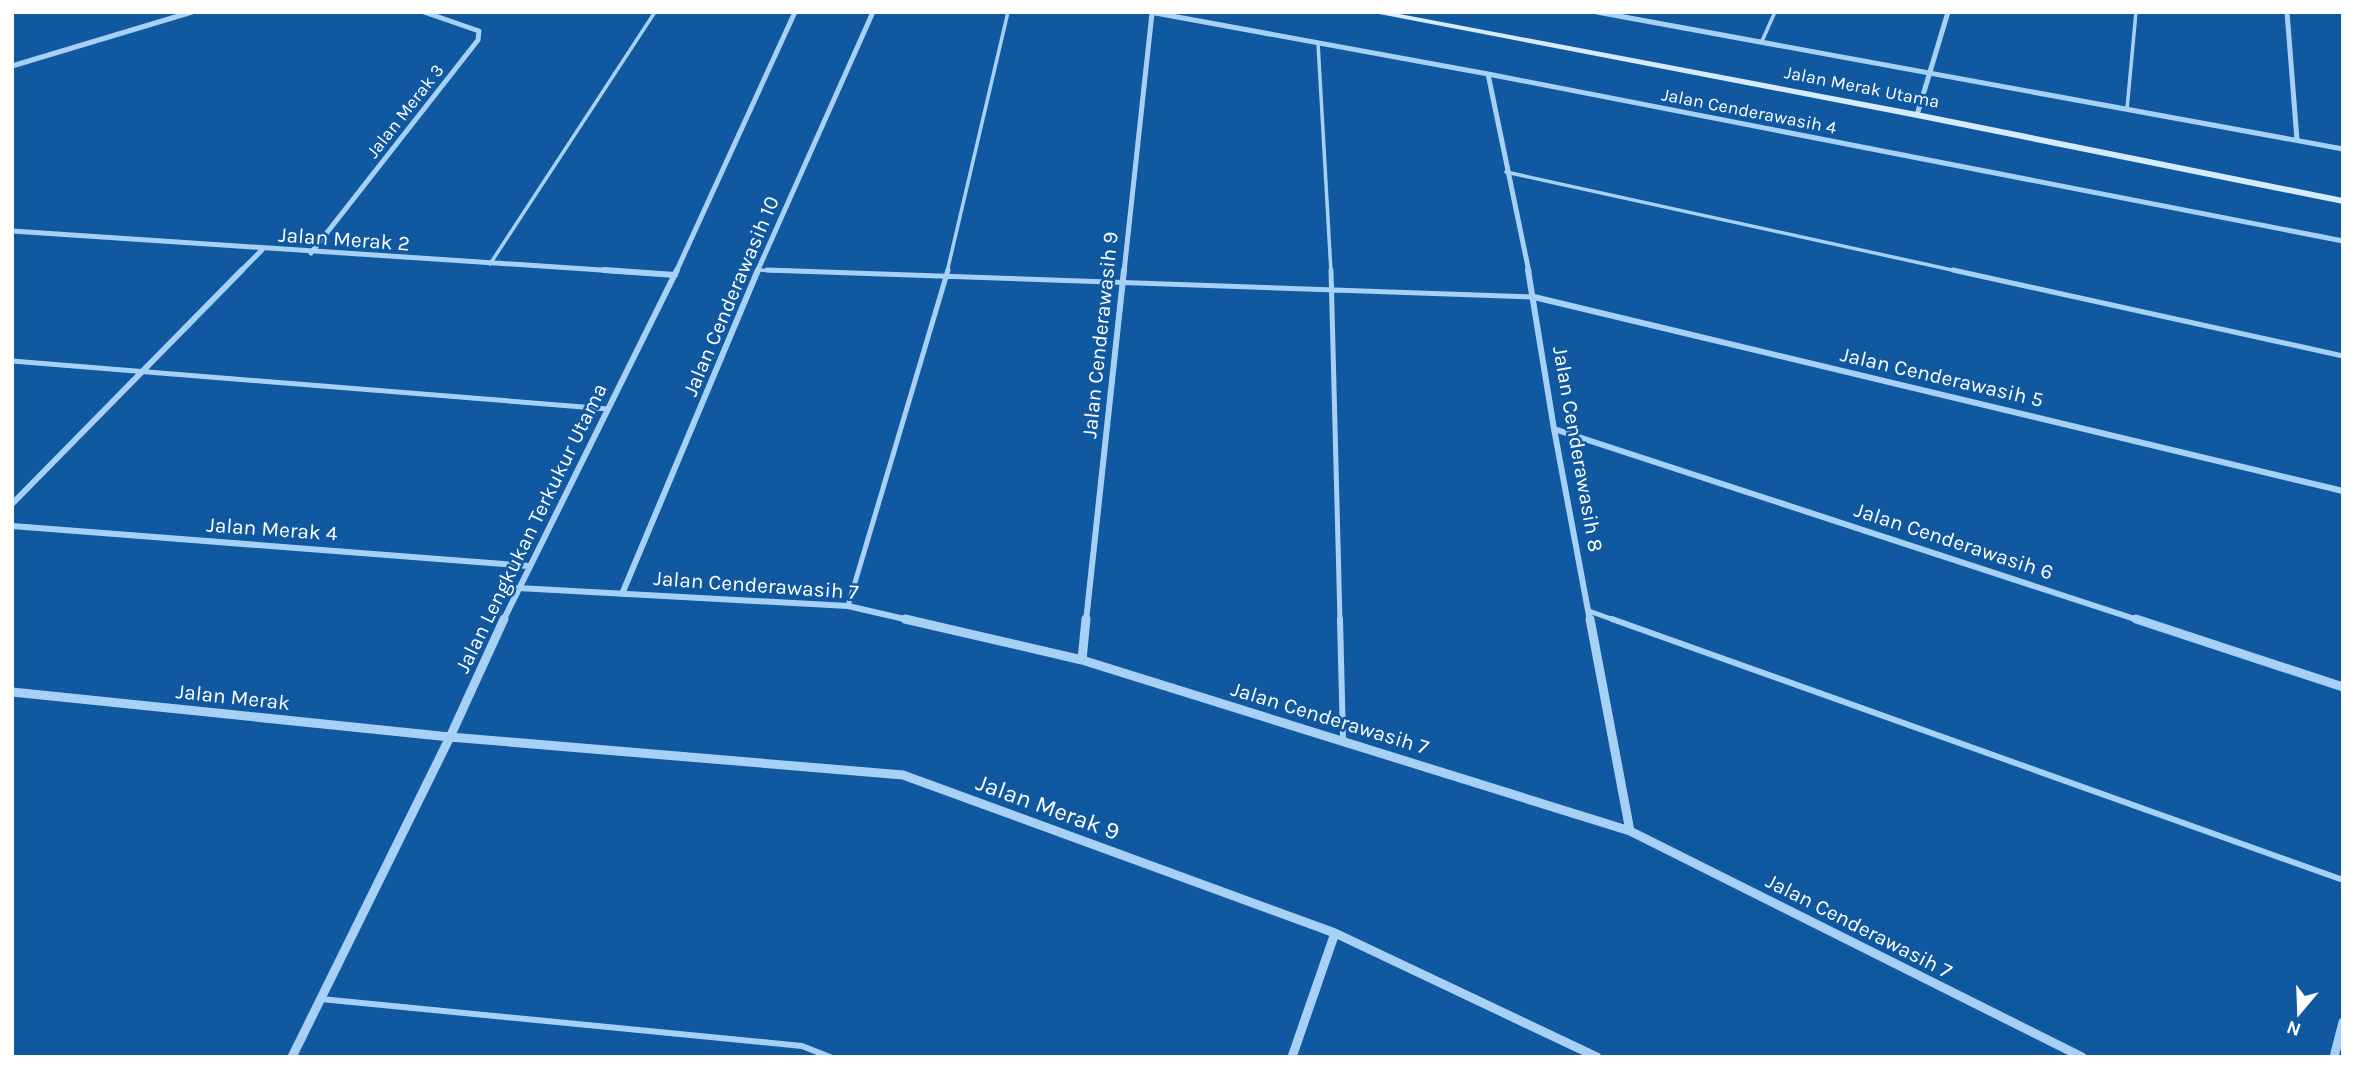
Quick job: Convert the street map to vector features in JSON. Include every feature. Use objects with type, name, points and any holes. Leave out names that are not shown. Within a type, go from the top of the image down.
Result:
[{"type":"street","points":[[12,66],[192,12]]},
{"type":"street","name":"Jalan Merak 3","points":[[311,253],[481,35],[473,28],[424,12]]},
{"type":"street","name":"Jalan Lengkukan Terkukur Utama","points":[[292,1057],[450,737],[518,588],[675,275],[795,12]]},
{"type":"street","name":"Jalan Cenderawasih 10","points":[[622,594],[758,270],[873,12]]},
{"type":"street","name":"Jalan Cenderawasih 4","points":[[1151,12],[1488,74],[2343,242]]},
{"type":"street","name":"Jalan Cenderawasih 9","points":[[1082,660],[1151,12]]},
{"type":"street","name":"Jalan Merak Utama","points":[[1373,12],[1917,115],[2343,201]]},
{"type":"street","points":[[1597,12],[1930,71],[2343,149]]},
{"type":"street","points":[[1917,115],[1948,12]]},
{"type":"street","points":[[2287,12],[2297,140]]},
{"type":"street","name":"Jalan Cenderawasih 8","points":[[1488,74],[1506,172],[1534,297],[1555,429],[1630,831]]},
{"type":"street","name":"Jalan Merak 2","points":[[12,231],[262,250],[675,275]]},
{"type":"street","points":[[12,504],[262,250]]},
{"type":"street","name":"Jalan Cenderawasih 5","points":[[1534,297],[2343,491]]},
{"type":"street","name":"Jalan Cenderawasih 6","points":[[1555,429],[2343,687]]},
{"type":"street","name":"Jalan Merak 4","points":[[12,526],[529,566]]},
{"type":"street","name":"Jalan Cenderawasih 7","points":[[518,588],[848,607],[1082,660],[1343,739],[1630,831],[2082,1057]]},
{"type":"street","name":"Jalan Merak","points":[[12,692],[450,737]]},
{"type":"street","name":"Jalan Merak 9","points":[[450,737],[903,775],[1335,933],[1597,1057]]},
{"type":"street","points":[[1292,1057],[1335,933]]},
{"type":"street","points":[[2334,1057],[2343,1022]]},
{"type":"lane","points":[[490,264],[655,12]]},
{"type":"lane","points":[[848,607],[946,277],[1007,12]]},
{"type":"lane","points":[[1762,41],[1774,12]]},
{"type":"lane","points":[[2127,109],[2136,12]]},
{"type":"lane","points":[[1318,43],[1332,290],[1343,739]]},
{"type":"lane","points":[[1506,172],[2343,356]]},
{"type":"lane","points":[[758,270],[1534,297]]},
{"type":"lane","points":[[12,361],[608,409]]},
{"type":"lane","points":[[1589,611],[2343,880]]},
{"type":"lane","points":[[321,999],[802,1046],[830,1057]]}]
